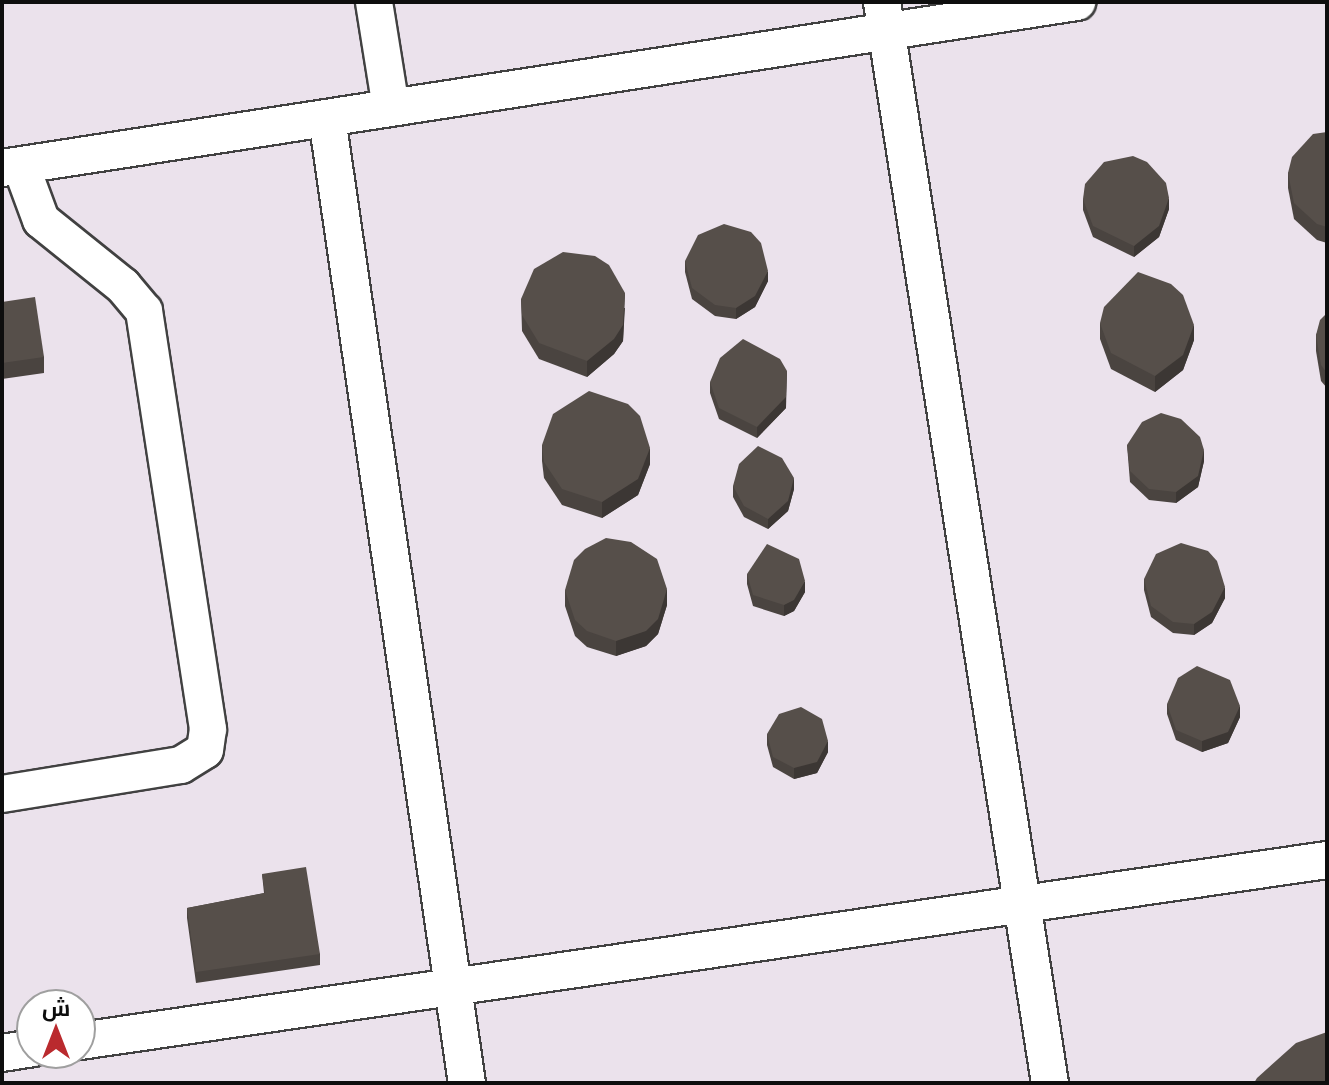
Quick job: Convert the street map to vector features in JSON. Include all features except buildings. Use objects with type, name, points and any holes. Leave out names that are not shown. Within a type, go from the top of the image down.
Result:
[{"type":"lane","points":[[374,2],[391,108]]},
{"type":"lane","points":[[2,794],[181,765],[205,750],[208,729],[144,311],[123,286],[41,220],[11,167],[391,108],[884,17],[1077,2]]},
{"type":"lane","points":[[884,17],[1050,1083]]},
{"type":"lane","points":[[327,118],[467,1083]]},
{"type":"lane","points":[[96,1039],[1327,860]]},
{"type":"shaded area","points":[[2,2],[1327,2],[1327,1083],[2,1083]]}]
